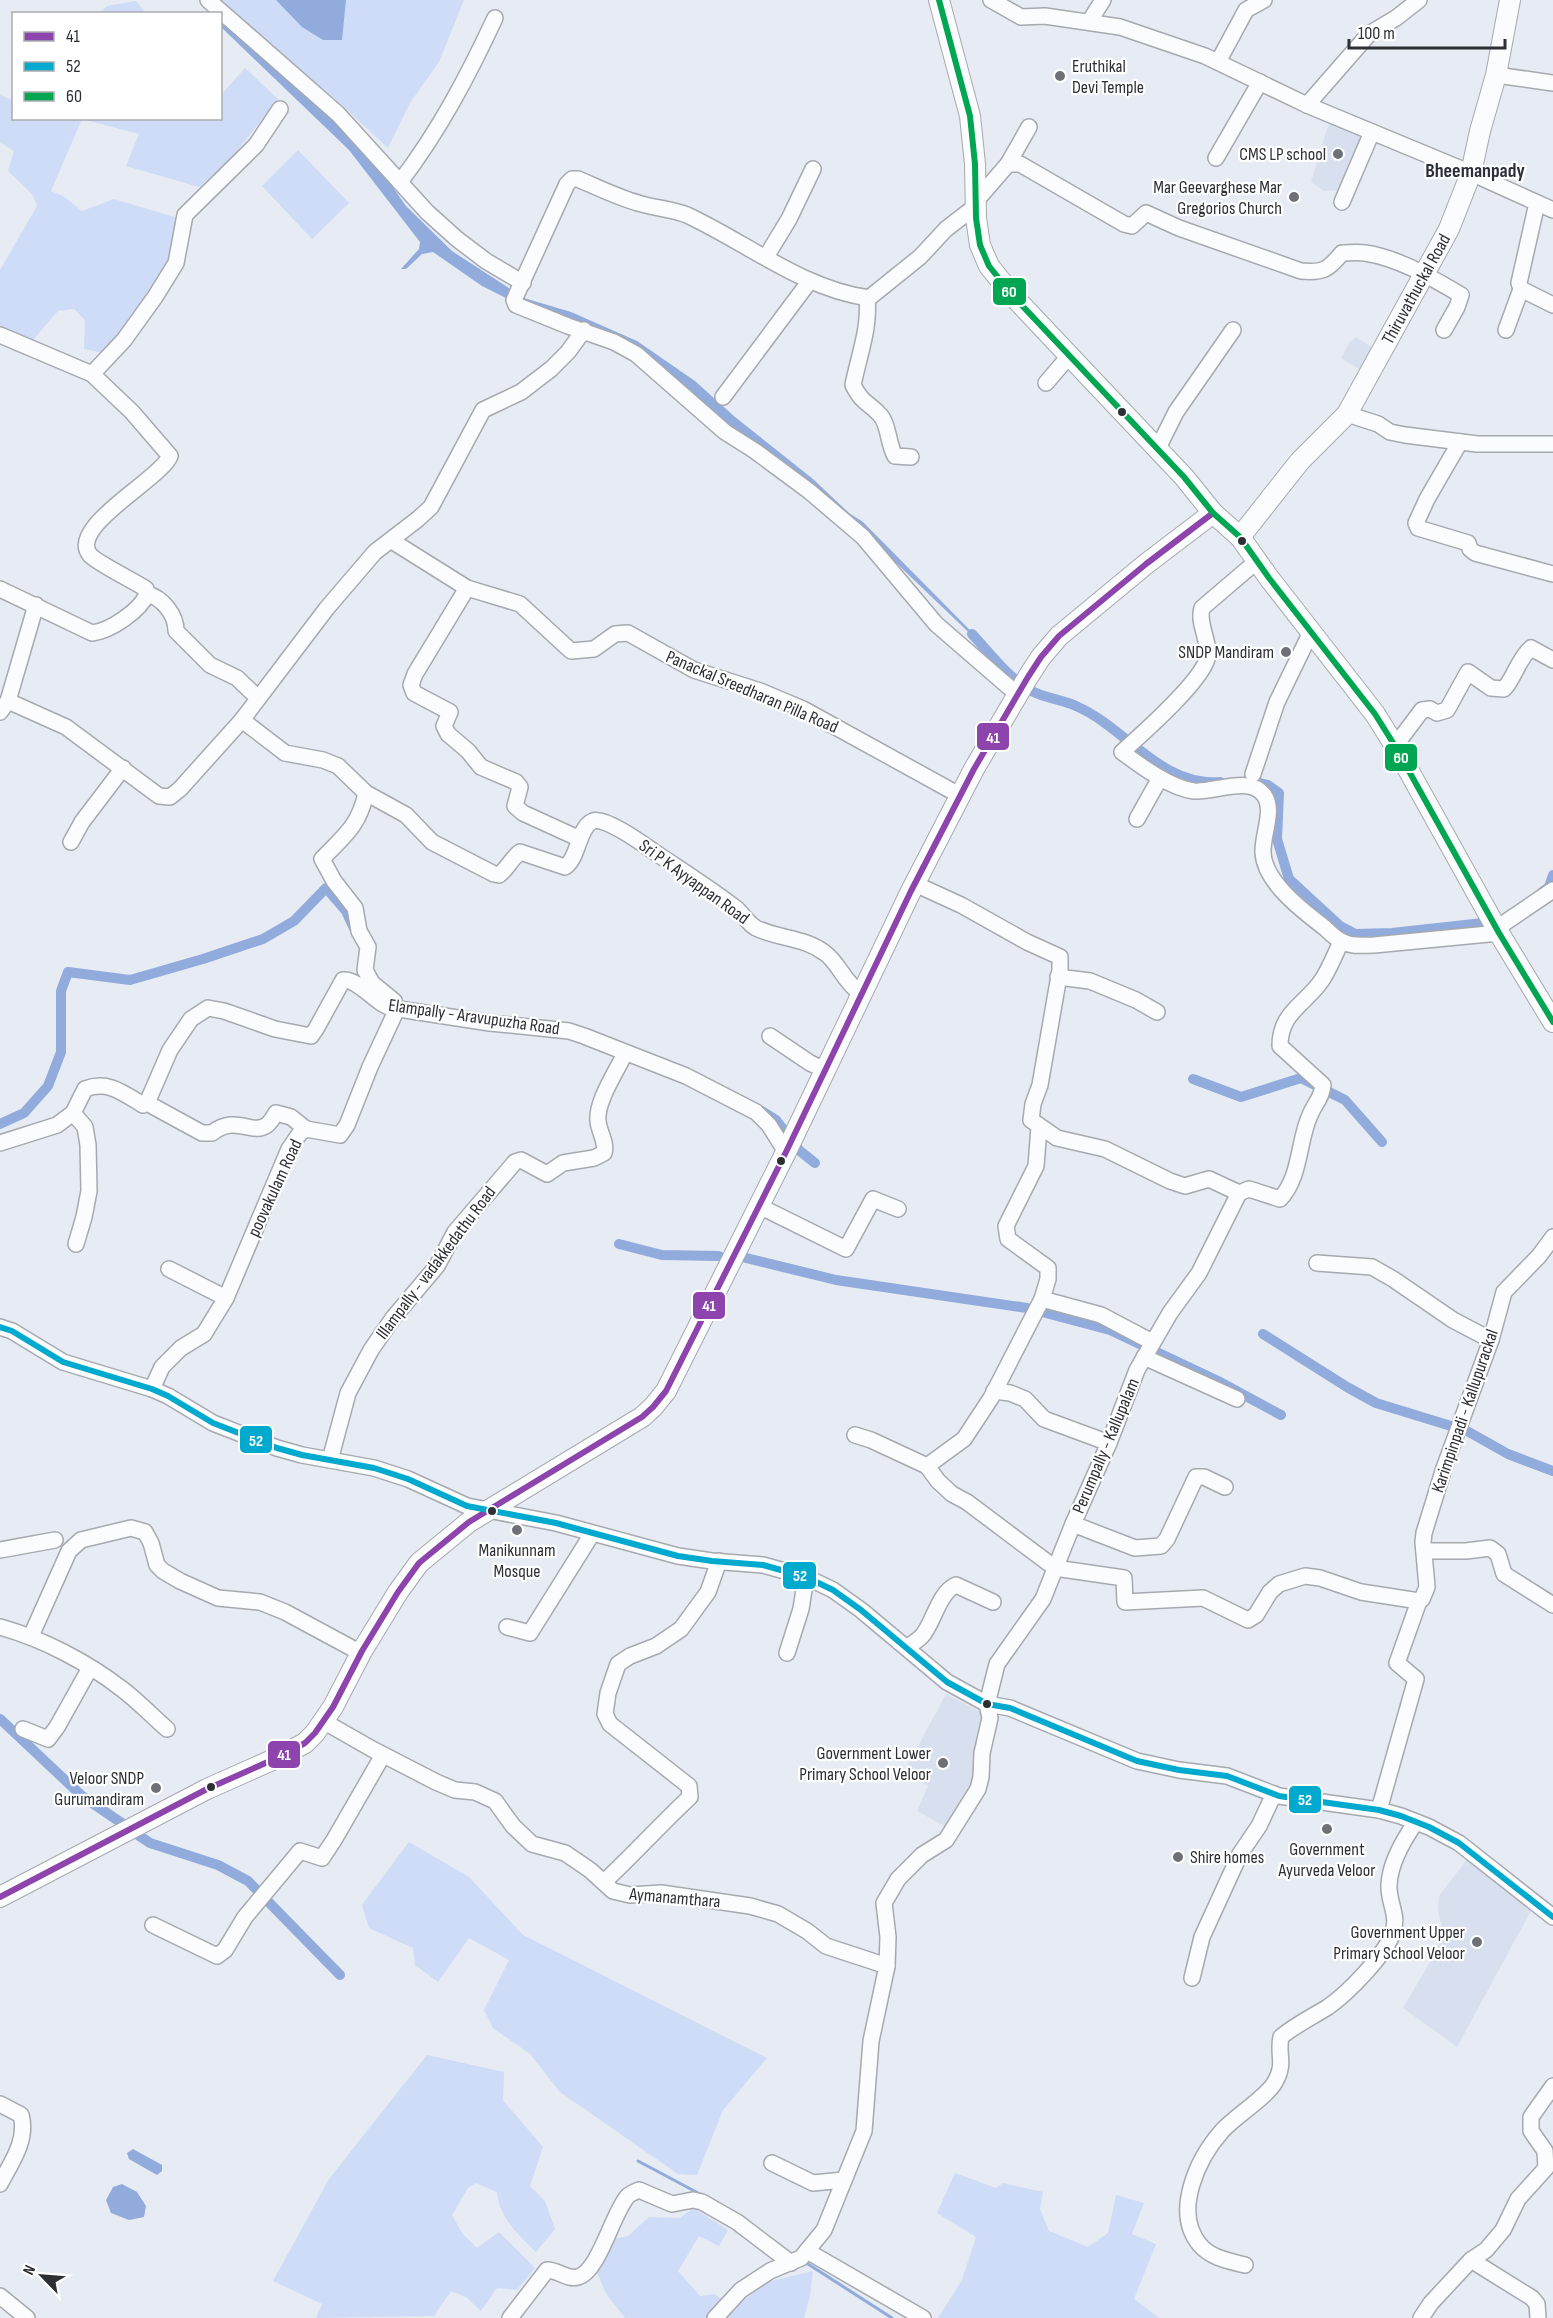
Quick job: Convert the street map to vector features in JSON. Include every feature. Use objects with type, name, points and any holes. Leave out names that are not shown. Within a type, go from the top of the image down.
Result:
[{"type":"main road","points":[[939,0],[970,116],[974,146],[977,234],[988,266],[1013,296],[1158,448],[1212,513],[1240,537],[1375,714],[1553,1023]]},
{"type":"main road","name":"Thiruvathuckal Road","points":[[1240,537],[1300,461],[1347,414],[1449,229],[1471,173],[1496,75],[1510,0]]},
{"type":"main road","points":[[0,1898],[207,1789],[295,1749],[315,1733],[323,1721],[341,1693],[361,1653],[415,1567],[442,1542],[642,1417],[653,1407],[666,1391],[759,1206],[915,884],[1022,687],[1049,648],[1068,628],[1212,513]]},
{"type":"street","points":[[208,0],[222,12]]},
{"type":"street","points":[[991,0],[1021,17],[1045,16],[1120,27],[1218,62],[1307,105],[1471,173],[1553,210]]},
{"type":"street","points":[[1089,22],[1103,0]]},
{"type":"street","points":[[1218,62],[1246,10],[1264,0]]},
{"type":"street","points":[[1307,105],[1369,34],[1396,18],[1419,0]]},
{"type":"street","points":[[222,12],[338,114],[427,212],[519,291]]},
{"type":"street","points":[[400,182],[422,153],[456,98],[495,18]]},
{"type":"street","points":[[1496,75],[1553,82]]},
{"type":"street","points":[[1215,158],[1260,82]]},
{"type":"street","points":[[92,374],[124,340],[173,268],[178,258],[185,215],[256,145],[280,109]]},
{"type":"street","points":[[1022,687],[936,624],[863,537],[755,451],[725,432],[636,354],[614,342],[516,305],[519,291],[567,184],[572,179],[578,179],[636,203],[684,214],[766,256],[809,282],[848,295],[867,298],[920,257],[946,229],[976,203],[1008,164],[1029,127]]},
{"type":"street","points":[[1342,202],[1372,132]]},
{"type":"street","points":[[1008,164],[1020,164],[1124,224],[1132,226],[1146,213],[1179,228],[1301,271],[1319,272],[1331,266],[1342,254],[1363,252],[1391,260],[1461,295],[1444,330]]},
{"type":"street","points":[[766,256],[789,219],[813,169]]},
{"type":"street","points":[[1506,330],[1521,289],[1519,284],[1536,202]]},
{"type":"street","points":[[723,397],[809,282]]},
{"type":"street","points":[[1521,289],[1553,305]]},
{"type":"street","points":[[867,298],[868,315],[864,342],[853,385],[860,399],[882,417],[889,446],[894,456],[911,457]]},
{"type":"street","points":[[36,605],[4,707],[66,727],[159,796],[170,797],[180,789],[242,720],[327,608],[375,552],[392,541],[431,507],[483,410],[521,393],[568,352],[584,330]]},
{"type":"street","points":[[1158,448],[1176,412],[1233,330]]},
{"type":"street","points":[[0,335],[92,374],[132,412],[170,456],[163,468],[149,477],[97,522],[86,539],[86,547],[91,556],[146,589],[144,602],[105,630],[97,632],[86,631],[0,589]]},
{"type":"street","points":[[1046,383],[1070,355]]},
{"type":"street","points":[[1347,414],[1378,424],[1390,432],[1477,444],[1553,444]]},
{"type":"street","points":[[1460,442],[1427,499],[1416,524],[1418,528],[1468,543],[1470,549],[1475,553],[1553,574]]},
{"type":"street","name":"Panackal Sreedharan Pilla Road","points":[[392,541],[467,588],[520,604],[574,652],[594,649],[615,634],[628,633],[694,670],[802,709],[961,796]]},
{"type":"street","points":[[1257,561],[1202,608],[1201,617],[1208,649],[1206,660],[1187,689],[1122,752],[1160,778],[1194,791],[1239,786],[1263,793],[1269,806],[1263,854],[1269,872],[1293,902],[1341,942],[1355,946],[1374,945],[1494,924],[1553,890]]},
{"type":"street","points":[[467,588],[415,674],[411,685],[414,693],[450,712],[444,726],[448,734],[468,751],[481,767],[516,782],[520,788],[515,806],[522,813],[580,839]]},
{"type":"street","points":[[147,594],[156,596],[167,608],[176,622],[176,632],[184,641],[210,665],[237,678],[258,698]]},
{"type":"street","points":[[1253,774],[1277,702],[1311,632]]},
{"type":"street","points":[[1395,746],[1422,710],[1430,709],[1437,713],[1447,710],[1468,672],[1491,688],[1504,689],[1524,654],[1531,648],[1553,660]]},
{"type":"street","points":[[242,720],[285,753],[323,760],[338,766],[366,793],[362,812],[353,826],[322,859],[334,881],[355,908],[359,931],[368,947],[365,970],[372,983],[394,1006]]},
{"type":"street","points":[[71,842],[82,822],[123,768]]},
{"type":"street","points":[[1137,819],[1160,778]]},
{"type":"street","name":"Sri P K Ayyappan Road","points":[[366,793],[406,815],[432,842],[499,875],[507,869],[514,856],[520,852],[558,866],[569,865],[590,822],[596,820],[636,839],[738,910],[755,928],[802,940],[828,955],[850,986],[861,994]]},
{"type":"street","points":[[915,884],[961,904],[1027,942],[1060,957],[1040,1085],[1033,1104],[1031,1120],[1039,1127],[1058,1138],[1106,1149],[1170,1181],[1185,1186],[1209,1179],[1239,1193],[1249,1189],[1280,1199],[1286,1192],[1299,1158],[1310,1114],[1322,1096],[1323,1085],[1280,1046],[1280,1034],[1283,1024],[1321,981],[1341,942]]},
{"type":"street","points":[[1058,978],[1090,981],[1136,1000],[1157,1012]]},
{"type":"street","name":"Elampally - Aravupuzha Road","points":[[147,1103],[170,1050],[191,1019],[208,1008],[224,1011],[274,1029],[310,1036],[346,979],[352,980],[382,1006],[394,1006],[482,1022],[569,1031],[584,1035],[686,1076],[756,1112],[790,1143]]},
{"type":"street","name":"poovakulam Road","points":[[152,1389],[162,1367],[181,1348],[204,1334],[226,1298],[289,1149],[300,1133],[306,1129],[340,1135],[347,1125],[394,1006]]},
{"type":"street","points":[[770,1035],[810,1063],[825,1070]]},
{"type":"street","name":"Illampally - vadakkedathu Road","points":[[330,1460],[348,1393],[371,1350],[393,1318],[437,1266],[455,1232],[515,1162],[521,1160],[547,1174],[563,1163],[604,1154],[606,1146],[598,1119],[600,1105],[625,1053]]},
{"type":"street","points":[[0,1143],[57,1125],[73,1113],[85,1089],[98,1084],[108,1086],[143,1105],[147,1103],[202,1133],[212,1133],[231,1124],[256,1129],[267,1125],[276,1113],[291,1117],[306,1129]]},
{"type":"street","points":[[73,1113],[85,1126],[88,1145],[89,1191],[76,1244]]},
{"type":"street","points":[[927,1466],[964,1439],[994,1391],[1038,1307],[1048,1268],[1008,1239],[1006,1226],[1036,1166],[1039,1127]]},
{"type":"street","name":"Perumpally - Kallupalam","points":[[715,2318],[741,2290],[770,2271],[801,2258],[824,2230],[864,2131],[871,2042],[886,1966],[888,1937],[884,1903],[898,1879],[922,1856],[946,1840],[978,1789],[982,1753],[990,1718],[987,1704],[997,1664],[1043,1599],[1109,1443],[1131,1382],[1152,1342],[1199,1273],[1239,1193]]},
{"type":"street","points":[[759,1206],[846,1249],[873,1199],[898,1209]]},
{"type":"street","name":"Karimpinpadi - Kallupurackal","points":[[1379,1810],[1416,1679],[1397,1664],[1419,1601],[1427,1587],[1424,1533],[1444,1468],[1491,1340],[1504,1292],[1539,1256],[1553,1237]]},
{"type":"street","points":[[1317,1263],[1372,1267],[1452,1320],[1491,1340]]},
{"type":"street","points":[[169,1269],[226,1298]]},
{"type":"street","points":[[1038,1307],[1101,1315],[1152,1342]]},
{"type":"street","points":[[0,1326],[63,1362],[152,1389],[213,1423],[277,1448],[397,1475],[467,1506],[556,1523],[678,1556],[763,1565],[806,1577],[833,1590],[907,1647],[946,1682],[987,1704],[1010,1708],[1137,1761],[1179,1770],[1227,1776],[1274,1794],[1379,1810],[1416,1822],[1459,1843],[1553,1917]]},
{"type":"street","points":[[1144,1357],[1237,1399]]},
{"type":"street","points":[[994,1391],[1010,1393],[1025,1399],[1044,1419],[1109,1443]]},
{"type":"street","points":[[855,1436],[871,1440],[927,1466],[952,1494],[967,1502],[1055,1568],[1124,1578],[1125,1602],[1203,1598],[1248,1620],[1256,1615],[1270,1592],[1279,1584],[1305,1576],[1320,1578],[1361,1592],[1419,1601]]},
{"type":"street","points":[[1073,1524],[1135,1548],[1161,1546],[1167,1539],[1196,1478],[1204,1477],[1225,1487]]},
{"type":"street","points":[[31,1636],[69,1551],[81,1540],[131,1528],[145,1532],[157,1565],[180,1581],[218,1598],[260,1602],[285,1612],[361,1653]]},
{"type":"street","points":[[507,1628],[530,1634],[592,1534]]},
{"type":"street","points":[[0,1550],[55,1540]]},
{"type":"street","points":[[1424,1551],[1466,1551],[1490,1548],[1498,1554],[1504,1574],[1553,1605]]},
{"type":"street","points":[[604,1882],[690,1797],[689,1786],[610,1724],[605,1714],[608,1693],[618,1664],[630,1656],[656,1646],[681,1629],[708,1592],[719,1561]]},
{"type":"street","points":[[787,1653],[801,1609],[806,1577]]},
{"type":"street","points":[[907,1647],[923,1635],[931,1616],[951,1587],[956,1585],[993,1602]]},
{"type":"street","points":[[0,1627],[31,1636],[90,1668],[122,1689],[167,1729]]},
{"type":"street","points":[[23,1729],[48,1739],[90,1668]]},
{"type":"street","name":"Aymanamthara","points":[[323,1721],[382,1755],[436,1782],[456,1790],[475,1792],[495,1801],[513,1826],[532,1844],[565,1853],[614,1890],[630,1895],[671,1895],[750,1906],[778,1914],[826,1946],[886,1966]]},
{"type":"street","points":[[153,1924],[217,1956],[225,1950],[245,1917],[300,1851],[322,1858],[382,1755]]},
{"type":"street","points":[[1192,1978],[1202,1937],[1240,1854],[1259,1826],[1274,1794]]},
{"type":"street","points":[[1245,2265],[1218,2258],[1200,2245],[1191,2230],[1188,2208],[1192,2183],[1208,2149],[1222,2130],[1274,2084],[1282,2066],[1281,2037],[1330,2006],[1368,1970],[1383,1950],[1393,1933],[1395,1915],[1389,1886],[1392,1873],[1401,1847],[1416,1822]]},
{"type":"street","points":[[1421,2318],[1431,2303],[1471,2260],[1486,2250],[1503,2230],[1518,2199],[1546,2168],[1545,2151],[1532,2131],[1531,2117],[1553,2086]]},
{"type":"street","points":[[0,2104],[21,2115],[24,2124],[20,2145],[0,2184]]},
{"type":"street","points":[[772,2163],[813,2183],[844,2180]]},
{"type":"street","points":[[510,2318],[547,2270],[554,2270],[562,2275],[575,2278],[586,2274],[597,2259],[608,2232],[628,2195],[639,2190],[672,2204],[693,2200],[702,2202],[737,2222],[791,2263]]},
{"type":"street","points":[[807,2251],[923,2318]]},
{"type":"street","points":[[1471,2260],[1532,2298],[1537,2304],[1538,2318]]},
{"type":"street","points":[[0,2296],[27,2318]]},
{"type":"shaded area","points":[[222,0],[464,0],[439,62],[410,103],[388,148],[332,96],[265,42]]},
{"type":"shaded area","points":[[136,1],[144,11],[101,12],[107,6]]},
{"type":"shaded area","points":[[245,68],[278,99],[233,156],[199,187],[126,166],[139,134],[86,120],[222,120],[222,94]]},
{"type":"shaded area","points":[[0,95],[12,100],[12,120],[82,120],[51,191],[63,196],[82,211],[114,199],[178,218],[173,232],[174,255],[159,284],[103,353],[84,349],[85,320],[74,309],[58,311],[32,341],[0,328],[0,270],[37,206],[32,194],[8,171],[14,151],[0,142]]},
{"type":"shaded area","name":"CMS LP school","points":[[1332,119],[1363,136],[1341,190],[1324,191],[1311,182]]},
{"type":"shaded area","points":[[298,150],[349,203],[312,239],[262,186]]},
{"type":"shaded area","points":[[1356,337],[1373,348],[1361,370],[1341,358],[1349,343]]},
{"type":"shaded area","name":"Government Lower Primary School Veloor","points":[[946,1694],[986,1715],[977,1773],[971,1791],[948,1828],[917,1811],[928,1786],[904,1772]]},
{"type":"shaded area","points":[[409,1842],[469,1877],[523,1935],[767,2058],[723,2110],[697,2175],[678,2174],[560,2092],[530,2054],[493,2028],[484,2010],[509,1960],[469,1938],[438,1982],[415,1965],[413,1948],[369,1928],[362,1905]]},
{"type":"shaded area","name":"Government Upper Primary School Veloor","points":[[1469,1857],[1532,1909],[1457,2047],[1403,2008],[1436,1952],[1443,1933],[1438,1910],[1439,1896]]},
{"type":"shaded area","points":[[427,2055],[504,2072],[503,2100],[543,2147],[530,2186],[545,2201],[555,2229],[536,2252],[506,2218],[497,2192],[476,2183],[468,2188],[452,2215],[462,2233],[477,2248],[499,2232],[535,2268],[517,2290],[497,2288],[481,2311],[466,2297],[451,2291],[434,2316],[316,2318],[322,2304],[273,2281],[329,2179]]},
{"type":"shaded area","points":[[955,2173],[996,2188],[1003,2183],[1043,2192],[1040,2209],[1049,2231],[1088,2247],[1108,2233],[1116,2195],[1144,2203],[1132,2234],[1156,2244],[1134,2299],[1159,2318],[938,2318],[962,2280],[976,2237],[937,2213]]},
{"type":"shaded area","points":[[693,2208],[728,2230],[719,2246],[699,2236],[678,2271],[700,2296],[714,2294],[722,2299],[705,2318],[625,2318],[607,2295],[596,2271],[614,2239],[628,2236],[649,2217],[680,2218]]},
{"type":"shaded area","points":[[813,2271],[804,2318],[725,2318],[731,2310],[767,2282]]},
{"type":"water","points":[[276,0],[346,0],[342,40],[323,40],[302,27]]},
{"type":"water","points":[[222,19],[323,106],[373,159],[406,206],[452,251],[524,298],[571,312],[637,341],[695,381],[735,417],[813,479],[849,513],[863,522],[1029,690],[868,536],[643,356],[512,301],[482,286],[433,252],[422,254],[406,269],[401,269],[419,249],[420,242],[349,150],[222,28]]},
{"type":"water","points":[[133,2149],[162,2165],[162,2171],[157,2175],[129,2159],[127,2153]]},
{"type":"water","points":[[122,2184],[137,2192],[146,2206],[144,2217],[129,2220],[111,2213],[106,2200],[113,2187]]},
{"type":"waterway","points":[[972,634],[1006,671],[1028,689],[1076,706],[1094,716],[1161,766],[1179,775],[1198,781],[1220,782]]},
{"type":"waterway","points":[[1248,780],[1268,785],[1279,793],[1277,839],[1289,879],[1340,926],[1355,934],[1392,933],[1483,923]]},
{"type":"waterway","points":[[1542,892],[1549,887],[1553,875]]},
{"type":"waterway","points":[[0,1124],[24,1113],[48,1086],[61,1052],[61,991],[68,972],[130,980],[203,959],[263,939],[294,921],[326,888],[346,911],[354,928]]},
{"type":"waterway","points":[[1193,1079],[1241,1097],[1301,1078],[1345,1100],[1382,1142]]},
{"type":"waterway","points":[[760,1110],[776,1120],[800,1151],[815,1163]]},
{"type":"waterway","points":[[619,1244],[662,1255],[719,1256]]},
{"type":"waterway","points":[[738,1256],[836,1280],[1027,1308],[1110,1330],[1218,1381],[1281,1415]]},
{"type":"waterway","points":[[1263,1334],[1376,1403],[1451,1426]]},
{"type":"waterway","points":[[1467,1431],[1508,1454],[1553,1471]]},
{"type":"waterway","points":[[0,1719],[82,1796],[123,1824]]},
{"type":"waterway","points":[[138,1835],[150,1843],[218,1865],[248,1881],[340,1975]]},
{"type":"waterway","points":[[638,2161],[700,2194]]},
{"type":"waterway","points":[[808,2264],[892,2318]]},
{"type":"transit line","name":"60","points":[[939,0],[970,116],[975,164],[976,218],[980,245],[989,266],[1013,296],[1184,477],[1213,513],[1240,537],[1269,578],[1375,714],[1499,933],[1553,1022]]},
{"type":"transit line","name":"41","points":[[0,1897],[207,1789],[305,1743],[333,1707],[362,1651],[398,1592],[419,1563],[469,1522],[642,1417],[653,1407],[666,1391],[786,1152],[911,891],[974,769],[1028,677],[1059,636],[1146,564],[1213,513]]},
{"type":"transit line","name":"52","points":[[0,1327],[12,1331],[63,1362],[152,1389],[213,1423],[277,1448],[302,1455],[374,1468],[408,1479],[467,1506],[556,1523],[678,1556],[763,1565],[806,1577],[833,1590],[861,1610],[947,1682],[987,1704],[1010,1708],[1137,1761],[1179,1770],[1227,1776],[1279,1796],[1379,1810],[1401,1816],[1429,1827],[1459,1843],[1553,1917]]},
{"type":"place","name":"Eruthikal Devi Temple","points":[[1060,76]]},
{"type":"place","name":"CMS LP school","points":[[1338,154]]},
{"type":"place","name":"Mar Geevarghese Mar Gregorios Church","points":[[1294,197]]},
{"type":"place","name":"SNDP Mandiram","points":[[1286,652]]},
{"type":"place","name":"Manikunnam Mosque","points":[[517,1530]]},
{"type":"place","name":"Government Lower Primary School Veloor","points":[[943,1763]]},
{"type":"place","name":"Veloor SNDP Gurumandiram","points":[[156,1788]]},
{"type":"place","name":"Government Ayurveda Veloor","points":[[1327,1829]]},
{"type":"place","name":"Shire homes","points":[[1178,1857]]},
{"type":"place","name":"Government Upper Primary School Veloor","points":[[1477,1942]]},
{"type":"district","name":"Bheemanpady","points":[[1475,171]]}]
